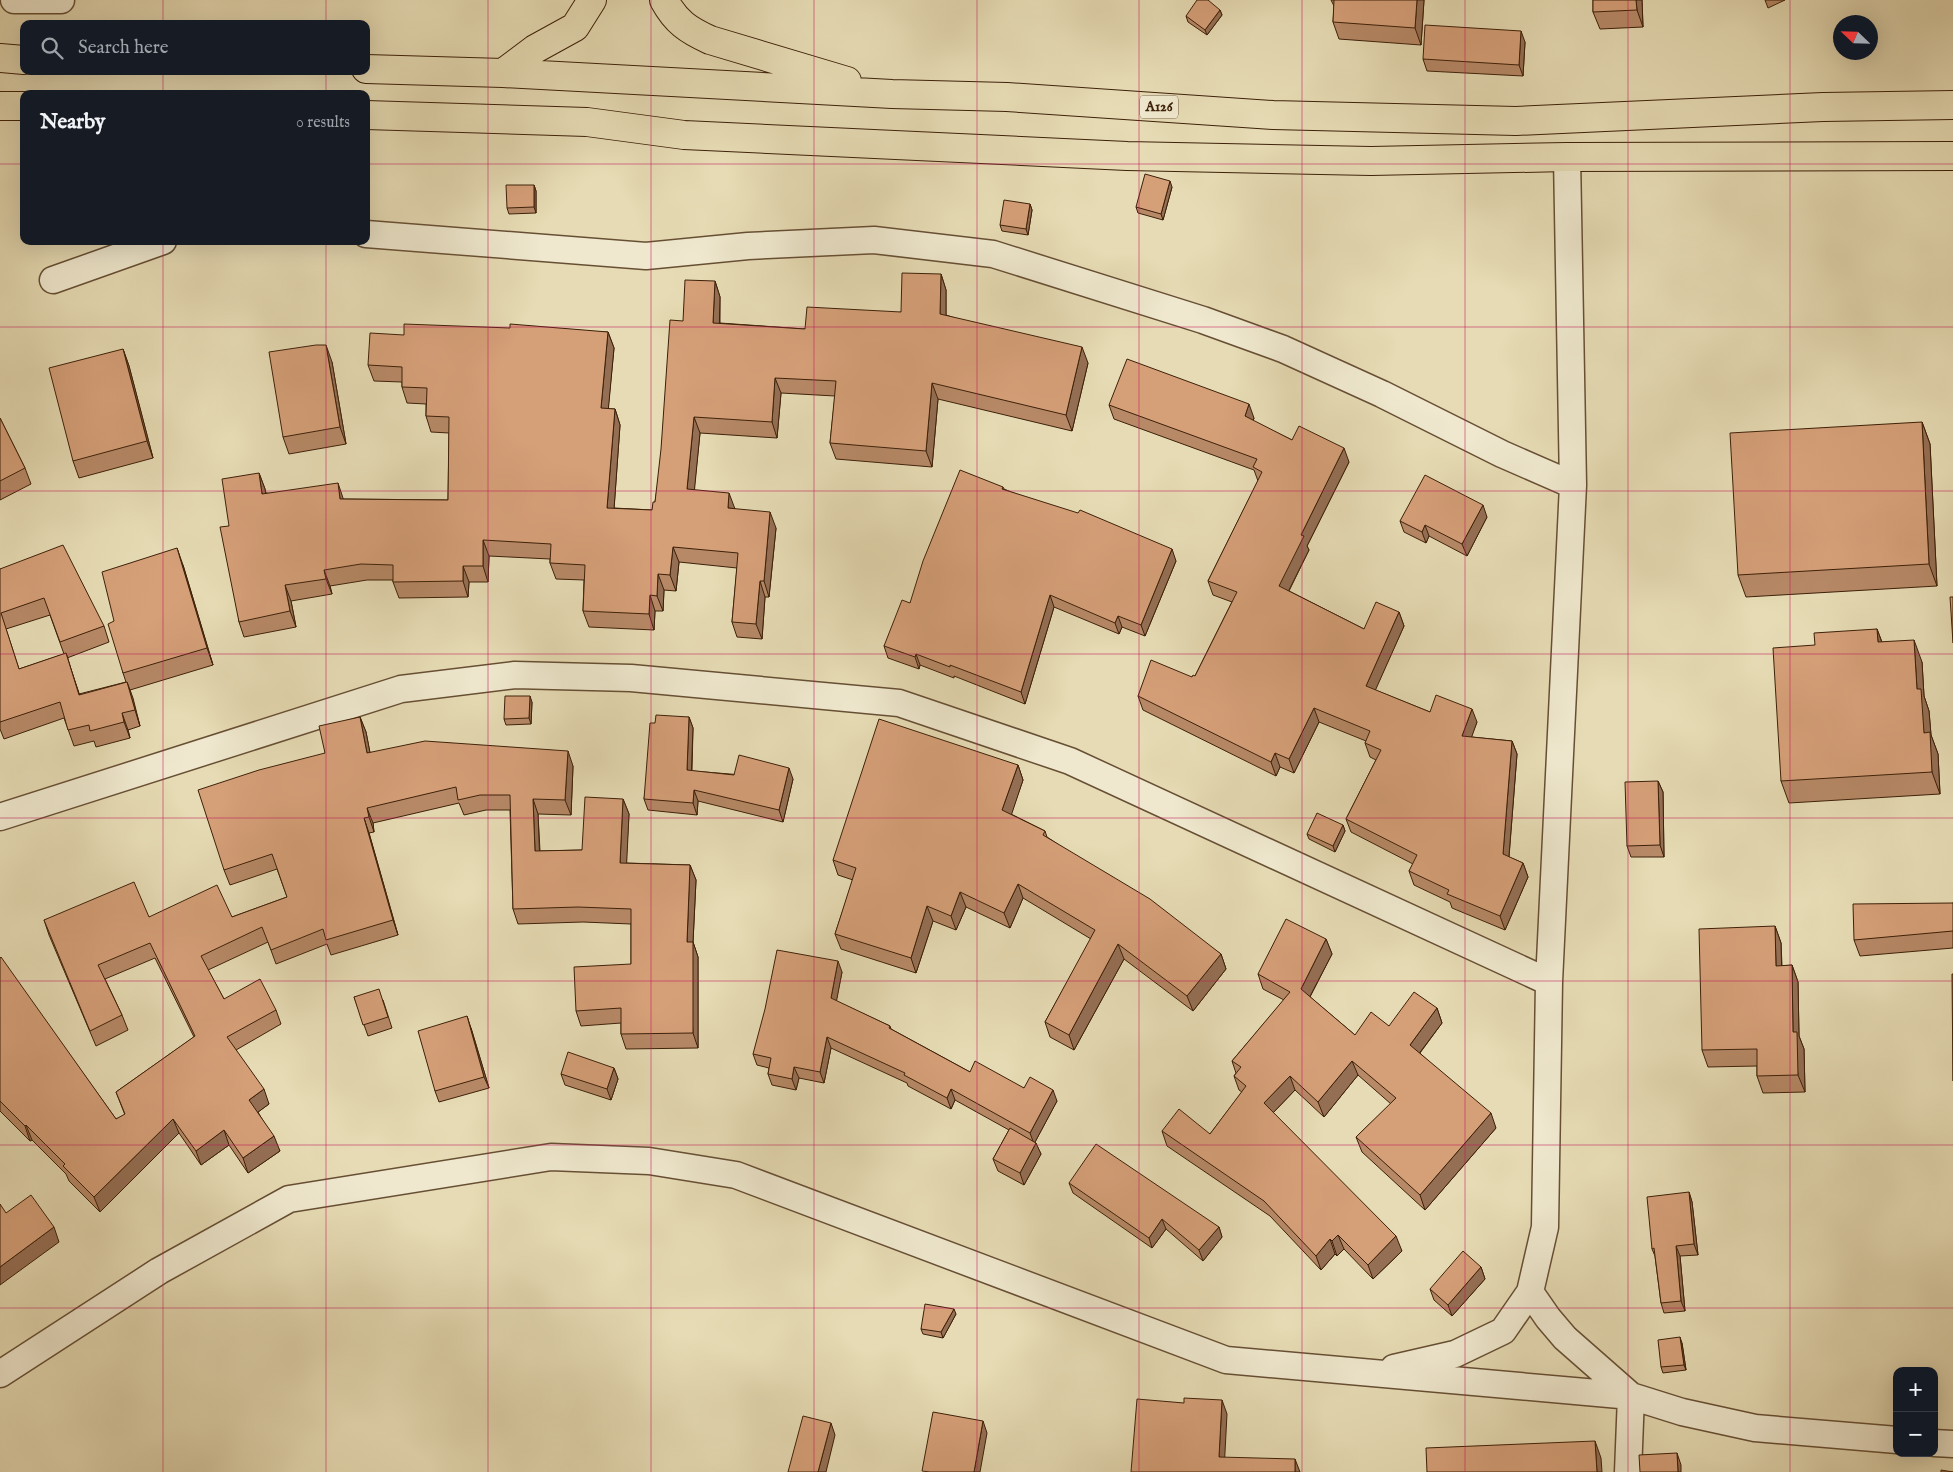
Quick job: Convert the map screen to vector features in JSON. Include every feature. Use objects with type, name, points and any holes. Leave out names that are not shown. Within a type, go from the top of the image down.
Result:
[{"type":"highway","points":[[503,73],[535,49],[575,27],[592,0]]},
{"type":"highway","points":[[664,0],[678,21],[692,32],[710,40],[892,94]]},
{"type":"highway","points":[[0,58],[20,60]]},
{"type":"highway","name":"A126","points":[[370,69],[503,73],[892,94],[1007,97],[1273,114],[1516,121],[1824,106],[1953,104]]},
{"type":"highway","points":[[0,106],[20,106]]},
{"type":"highway","points":[[370,114],[587,122],[684,135],[1127,156],[1371,161],[1567,157],[1953,156]]},
{"type":"street","points":[[14,0],[58,8]]},
{"type":"street","points":[[1367,1374],[1455,1354],[1503,1330],[1530,1292],[1545,1227],[1549,982],[1573,485],[1567,157]]},
{"type":"street","points":[[370,234],[646,256],[748,246],[874,240],[993,254],[1194,317],[1283,349],[1382,394],[1502,454],[1573,485]]},
{"type":"street","points":[[53,280],[152,245]]},
{"type":"street","points":[[0,817],[382,695],[411,688],[515,675],[631,678],[899,703],[1070,760],[1549,982]]},
{"type":"street","points":[[0,1374],[159,1272],[289,1199],[551,1157],[649,1162],[736,1175],[1226,1360],[1632,1396],[1682,1412],[1755,1428],[1893,1440]]},
{"type":"street","points":[[1530,1292],[1548,1318],[1566,1338],[1632,1396]]},
{"type":"street","points":[[1628,1472],[1632,1396]]},
{"type":"street","points":[[1938,1443],[1953,1444]]},
{"type":"building","points":[[1197,0],[1208,0],[1220,10],[1205,30],[1186,16]]},
{"type":"building","points":[[1334,0],[1417,0],[1415,28],[1333,22]]},
{"type":"building","points":[[1593,0],[1636,0],[1637,10],[1593,12]]},
{"type":"building","points":[[1425,25],[1521,31],[1519,65],[1423,59]]},
{"type":"building","points":[[1145,174],[1170,181],[1161,214],[1136,207]]},
{"type":"building","points":[[506,185],[534,185],[534,207],[507,208]]},
{"type":"building","points":[[1004,200],[1030,204],[1026,229],[1000,225]]},
{"type":"building","points":[[902,273],[941,274],[940,314],[1082,347],[1066,415],[932,383],[926,451],[830,443],[836,381],[775,378],[772,422],[694,417],[687,489],[729,493],[728,508],[770,512],[764,581],[760,581],[756,624],[732,622],[738,553],[673,547],[670,575],[658,574],[657,596],[650,595],[649,614],[583,611],[585,565],[550,563],[551,544],[483,540],[483,566],[463,566],[463,581],[393,582],[393,565],[361,564],[324,570],[326,579],[285,585],[290,611],[239,622],[220,527],[229,526],[222,479],[259,473],[262,494],[338,483],[340,499],[448,500],[449,417],[426,416],[427,388],[402,387],[402,367],[368,365],[370,333],[404,335],[404,324],[510,328],[510,324],[608,332],[601,408],[615,409],[607,508],[652,510],[653,502],[655,502],[661,449],[670,320],[683,321],[685,280],[715,281],[713,323],[805,329],[807,307],[901,312]]},
{"type":"building","points":[[326,345],[340,427],[283,437],[269,352]]},
{"type":"building","points":[[123,349],[147,441],[73,461],[49,368]]},
{"type":"building","points":[[1127,359],[1249,404],[1245,416],[1292,440],[1299,426],[1344,448],[1301,535],[1304,536],[1279,586],[1364,629],[1376,602],[1399,612],[1366,686],[1430,712],[1436,695],[1472,709],[1462,736],[1512,741],[1503,854],[1523,863],[1500,916],[1447,894],[1449,890],[1409,871],[1417,855],[1346,819],[1381,750],[1365,743],[1370,731],[1314,708],[1289,759],[1275,753],[1271,762],[1138,696],[1151,660],[1192,677],[1193,675],[1195,676],[1237,592],[1208,581],[1262,472],[1253,467],[1257,459],[1109,405]]},
{"type":"building","points":[[0,418],[25,468],[0,481]]},
{"type":"building","points":[[1922,422],[1929,564],[1738,575],[1730,433]]},
{"type":"building","points":[[960,470],[1003,487],[1002,489],[1078,513],[1080,510],[1172,549],[1141,625],[1118,616],[1115,623],[1050,595],[1021,692],[950,665],[950,667],[916,654],[915,657],[884,646],[902,600],[910,603],[923,561]]},
{"type":"building","points":[[1425,475],[1483,505],[1462,544],[1425,525],[1422,532],[1400,521]]},
{"type":"building","points":[[63,545],[104,626],[60,642],[44,598],[1,613],[19,669],[66,653],[79,695],[127,682],[135,710],[122,713],[124,722],[90,731],[89,725],[68,730],[60,702],[0,722],[0,569]]},
{"type":"building","points":[[177,548],[207,648],[123,673],[108,624],[114,621],[102,572]]},
{"type":"building","points":[[1950,597],[1953,597],[1953,643]]},
{"type":"building","points":[[1877,629],[1878,642],[1914,640],[1917,689],[1921,689],[1924,733],[1930,732],[1932,772],[1781,781],[1773,648],[1815,645],[1814,633]]},
{"type":"building","points":[[505,696],[530,696],[529,718],[504,719]]},
{"type":"building","points":[[656,715],[689,717],[687,770],[734,775],[739,755],[789,768],[779,810],[694,790],[693,803],[644,799],[650,723],[655,723]]},
{"type":"building","points":[[360,717],[367,753],[425,741],[568,751],[565,800],[533,799],[535,851],[582,850],[585,797],[623,799],[620,863],[690,865],[687,942],[693,942],[693,1033],[621,1034],[621,1008],[576,1011],[574,967],[631,964],[631,909],[578,907],[513,909],[510,795],[480,795],[458,800],[456,787],[367,808],[369,817],[364,818],[393,920],[326,940],[323,929],[271,950],[262,927],[201,956],[224,999],[260,979],[276,1010],[227,1037],[264,1089],[249,1100],[274,1136],[243,1158],[224,1130],[196,1151],[173,1119],[94,1197],[63,1166],[65,1164],[0,1101],[0,958],[116,1119],[125,1114],[116,1092],[195,1036],[150,943],[98,965],[122,1015],[90,1031],[44,920],[134,882],[149,917],[217,885],[232,917],[287,897],[272,854],[224,870],[198,790],[259,770],[325,753],[319,726]]},
{"type":"building","points":[[879,719],[1018,765],[1002,810],[1045,831],[1043,835],[1150,899],[1221,954],[1187,996],[1118,944],[1069,1035],[1045,1022],[1095,930],[1018,884],[1004,913],[960,892],[951,916],[927,906],[911,958],[835,934],[856,868],[833,860]]},
{"type":"building","points":[[1658,781],[1660,845],[1627,846],[1625,782]]},
{"type":"building","points":[[1317,813],[1343,825],[1333,846],[1307,834]]},
{"type":"building","points":[[1953,903],[1953,931],[1854,940],[1853,904]]},
{"type":"building","points":[[1286,919],[1326,939],[1301,989],[1355,1035],[1371,1012],[1389,1026],[1414,992],[1437,1008],[1410,1045],[1491,1113],[1420,1195],[1356,1137],[1396,1098],[1352,1061],[1318,1102],[1290,1076],[1264,1103],[1396,1236],[1368,1265],[1338,1235],[1332,1241],[1330,1239],[1316,1256],[1264,1201],[1162,1131],[1179,1109],[1210,1134],[1246,1086],[1234,1076],[1241,1067],[1232,1061],[1290,992],[1258,974]]},
{"type":"building","points":[[1775,926],[1776,966],[1792,965],[1793,1032],[1797,1032],[1798,1075],[1757,1076],[1757,1049],[1702,1050],[1699,929]]},
{"type":"building","points":[[777,950],[838,961],[831,998],[890,1026],[889,1028],[970,1072],[975,1061],[1024,1088],[1030,1077],[1053,1090],[1030,1133],[951,1089],[947,1098],[904,1075],[905,1073],[827,1037],[820,1072],[794,1067],[792,1079],[768,1074],[771,1058],[753,1054],[765,1009]]},
{"type":"building","points":[[1952,974],[1953,974],[1953,1081]]},
{"type":"building","points":[[379,989],[388,1017],[363,1025],[354,997]]},
{"type":"building","points":[[467,1016],[484,1077],[435,1091],[418,1031]]},
{"type":"building","points":[[568,1052],[614,1068],[607,1089],[561,1074]]},
{"type":"building","points":[[1010,1128],[1036,1143],[1020,1173],[993,1159]]},
{"type":"building","points":[[1096,1144],[1219,1227],[1199,1250],[1162,1219],[1149,1238],[1069,1183]]},
{"type":"building","points":[[1689,1192],[1694,1244],[1676,1246],[1681,1301],[1661,1303],[1654,1248],[1652,1249],[1647,1197]]},
{"type":"building","points":[[31,1195],[54,1227],[0,1267],[0,1204],[6,1213]]},
{"type":"building","points":[[1463,1251],[1481,1267],[1448,1305],[1430,1289]]},
{"type":"building","points":[[925,1304],[954,1309],[941,1332],[921,1329]]},
{"type":"building","points":[[1680,1337],[1684,1365],[1661,1367],[1658,1340]]},
{"type":"building","points":[[1184,1398],[1222,1400],[1219,1457],[1295,1459],[1295,1472],[1131,1472],[1137,1399],[1184,1403]]},
{"type":"building","points":[[933,1412],[983,1421],[974,1472],[922,1471]]},
{"type":"building","points":[[803,1416],[831,1423],[818,1472],[788,1472]]},
{"type":"building","points":[[1595,1441],[1597,1472],[1427,1472],[1426,1448]]},
{"type":"building","points":[[1677,1453],[1678,1472],[1640,1472],[1639,1455]]}]
